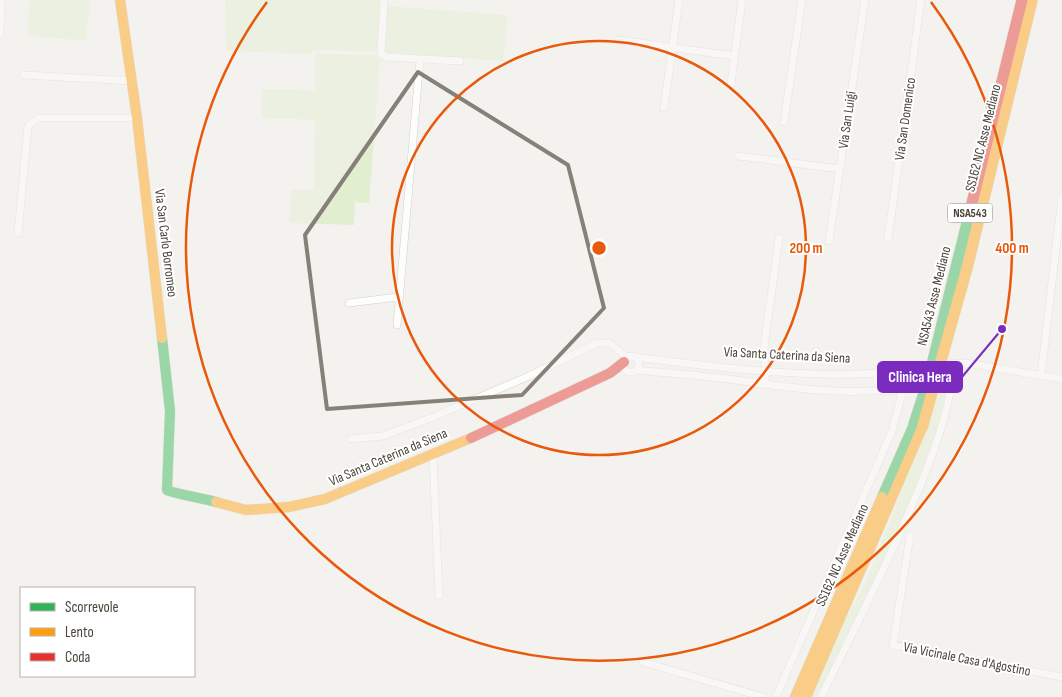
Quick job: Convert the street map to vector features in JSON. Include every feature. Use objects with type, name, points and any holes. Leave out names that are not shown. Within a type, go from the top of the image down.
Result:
[{"type":"main road","name":"Via San Carlo Borromeo","points":[[120,0],[138,118],[170,411],[166,490]]},
{"type":"main road","name":"NSA543 Asse Mediano","points":[[806,697],[898,490],[918,426],[1022,0]]},
{"type":"main road","name":"SS162 NC Asse Mediano","points":[[795,697],[892,478],[918,426],[955,310],[1032,0]]},
{"type":"main road","name":"Via Santa Caterina da Siena","points":[[166,490],[171,493],[190,494],[246,510],[289,507],[325,500],[433,455],[610,373],[628,362]]},
{"type":"street","points":[[0,34],[1,0]]},
{"type":"street","points":[[384,0],[381,53],[386,57],[460,61]]},
{"type":"street","points":[[664,108],[679,0]]},
{"type":"street","points":[[731,84],[742,0]]},
{"type":"street","points":[[784,122],[802,0]]},
{"type":"street","name":"Via San Luigi","points":[[829,241],[865,0]]},
{"type":"street","name":"Via San Domenico","points":[[888,239],[921,0]]},
{"type":"street","points":[[619,40],[734,56]]},
{"type":"street","points":[[397,325],[420,59]]},
{"type":"street","points":[[24,75],[133,81]]},
{"type":"street","points":[[18,233],[28,126],[38,118],[138,118]]},
{"type":"street","points":[[738,156],[840,169]]},
{"type":"street","points":[[1041,376],[1062,197]]},
{"type":"street","points":[[764,385],[766,370],[764,348],[779,238]]},
{"type":"street","points":[[349,303],[398,297]]},
{"type":"street","points":[[351,439],[382,436],[432,418],[529,376],[597,343],[610,343],[628,362],[639,363],[636,370]]},
{"type":"street","points":[[666,373],[667,361]]},
{"type":"street","name":"Via Santa Caterina da Siena","points":[[628,362],[667,361],[816,373],[879,372]]},
{"type":"street","name":"Via Santa Caterina da Siena","points":[[628,362],[636,370],[764,385],[829,392],[884,390]]},
{"type":"street","points":[[821,697],[884,567],[942,432],[952,380],[950,364]]},
{"type":"street","points":[[900,385],[892,390],[884,390],[876,381],[879,372],[886,368],[897,369],[912,366],[966,364],[1062,379]]},
{"type":"street","points":[[776,697],[890,437],[902,393],[900,385],[902,376],[912,366]]},
{"type":"street","points":[[897,369],[902,376]]},
{"type":"street","points":[[433,455],[439,596]]},
{"type":"street","name":"Via Vicinale Casa d'Agostino","points":[[910,536],[893,645],[1062,677]]},
{"type":"street","points":[[643,662],[763,697]]},
{"type":"highlighted area","points":[[418,72],[568,165],[604,308],[522,395],[327,409],[305,235]]},
{"type":"green space","points":[[30,0],[90,0],[86,41],[27,36]]},
{"type":"green space","points":[[225,0],[380,0],[377,52],[311,50],[311,54],[226,51]]},
{"type":"green space","points":[[387,6],[508,15],[503,61],[385,53]]},
{"type":"green space","points":[[317,53],[377,55],[380,60],[369,203],[355,202],[354,225],[290,223],[291,190],[314,190],[315,120],[262,118],[262,89],[315,90],[315,58]]},
{"type":"green space","points":[[944,376],[945,398],[935,434],[918,481],[873,584],[819,697],[811,697],[849,612],[865,583],[932,415]]},
{"type":"traffic: fast","points":[[914,424],[928,381],[972,203]]},
{"type":"traffic: fast","points":[[162,338],[170,411],[167,490],[216,502]]},
{"type":"traffic: fast","points":[[882,497],[914,424]]},
{"type":"traffic: slow","points":[[120,0],[137,118],[162,338]]},
{"type":"traffic: slow","points":[[922,428],[967,268],[1032,0]]},
{"type":"traffic: slow","points":[[806,697],[922,428]]},
{"type":"traffic: slow","points":[[216,502],[246,510],[289,507],[325,499],[471,438]]},
{"type":"traffic: slow","points":[[795,697],[882,497]]},
{"type":"traffic: jam","points":[[972,203],[1022,0]]},
{"type":"traffic: jam","points":[[471,438],[610,373],[624,362]]},
{"type":"place","name":"Clinica Hera","points":[[1002,329]]}]
